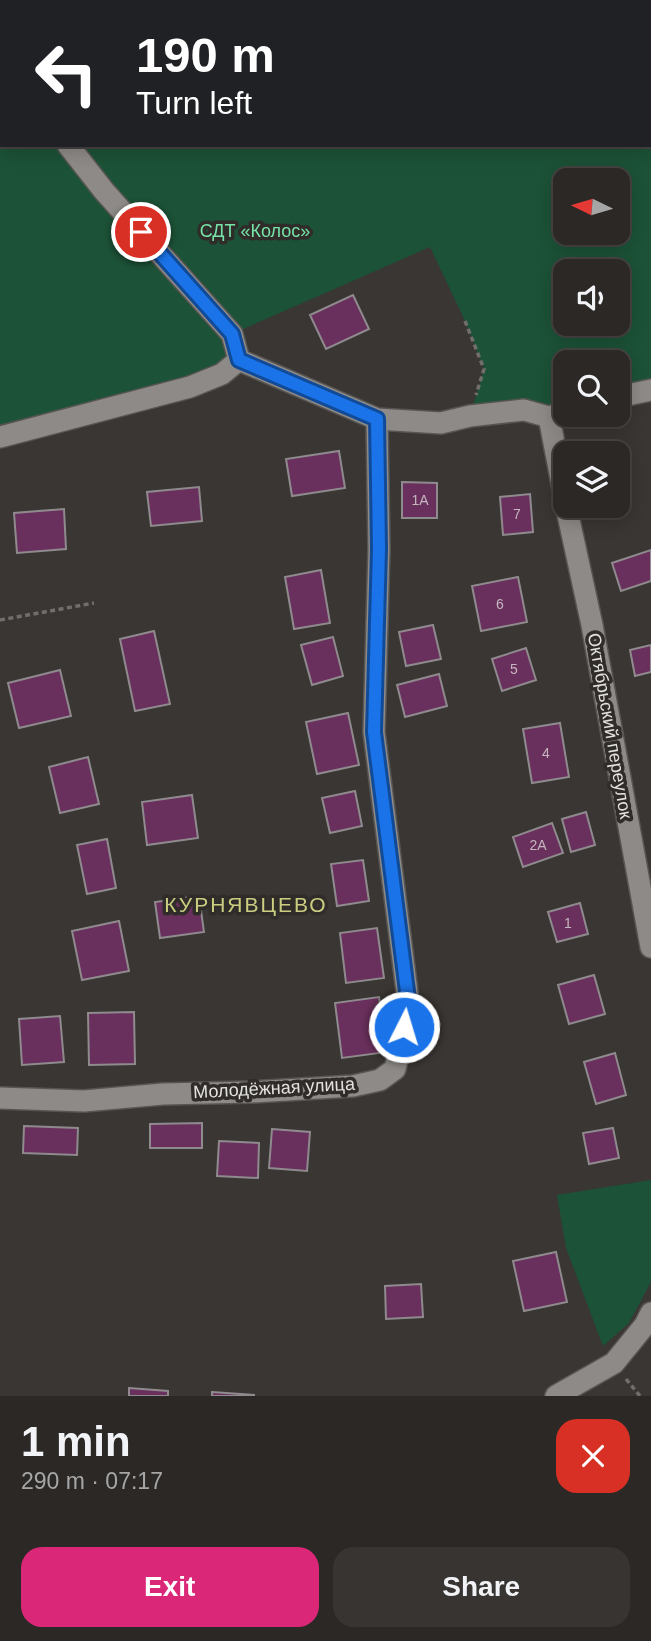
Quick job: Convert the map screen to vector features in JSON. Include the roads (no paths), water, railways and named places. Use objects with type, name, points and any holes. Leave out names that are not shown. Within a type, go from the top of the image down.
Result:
[{"type":"street","points":[[70,147],[104,191],[232,334],[239,360]]},
{"type":"street","points":[[239,360],[377,419],[441,423],[470,416],[524,410],[553,414]]},
{"type":"street","points":[[0,437],[190,387],[222,374],[239,360]]},
{"type":"street","points":[[630,394],[651,390]]},
{"type":"street","name":"Молодёжная улица","points":[[0,1098],[84,1101],[163,1094],[353,1086],[380,1080],[395,1069],[409,1007],[374,732],[379,549],[377,419]]},
{"type":"street","name":"Октябрьский переулок","points":[[569,518],[592,625],[651,947]]},
{"type":"street","points":[[556,1396],[614,1363],[645,1325],[651,1313]]},
{"type":"district","name":"КУРНЯВЦЕВО","points":[[246,905]]},
{"type":"park label","name":"СДТ «Колос»","points":[[255,231]]}]
